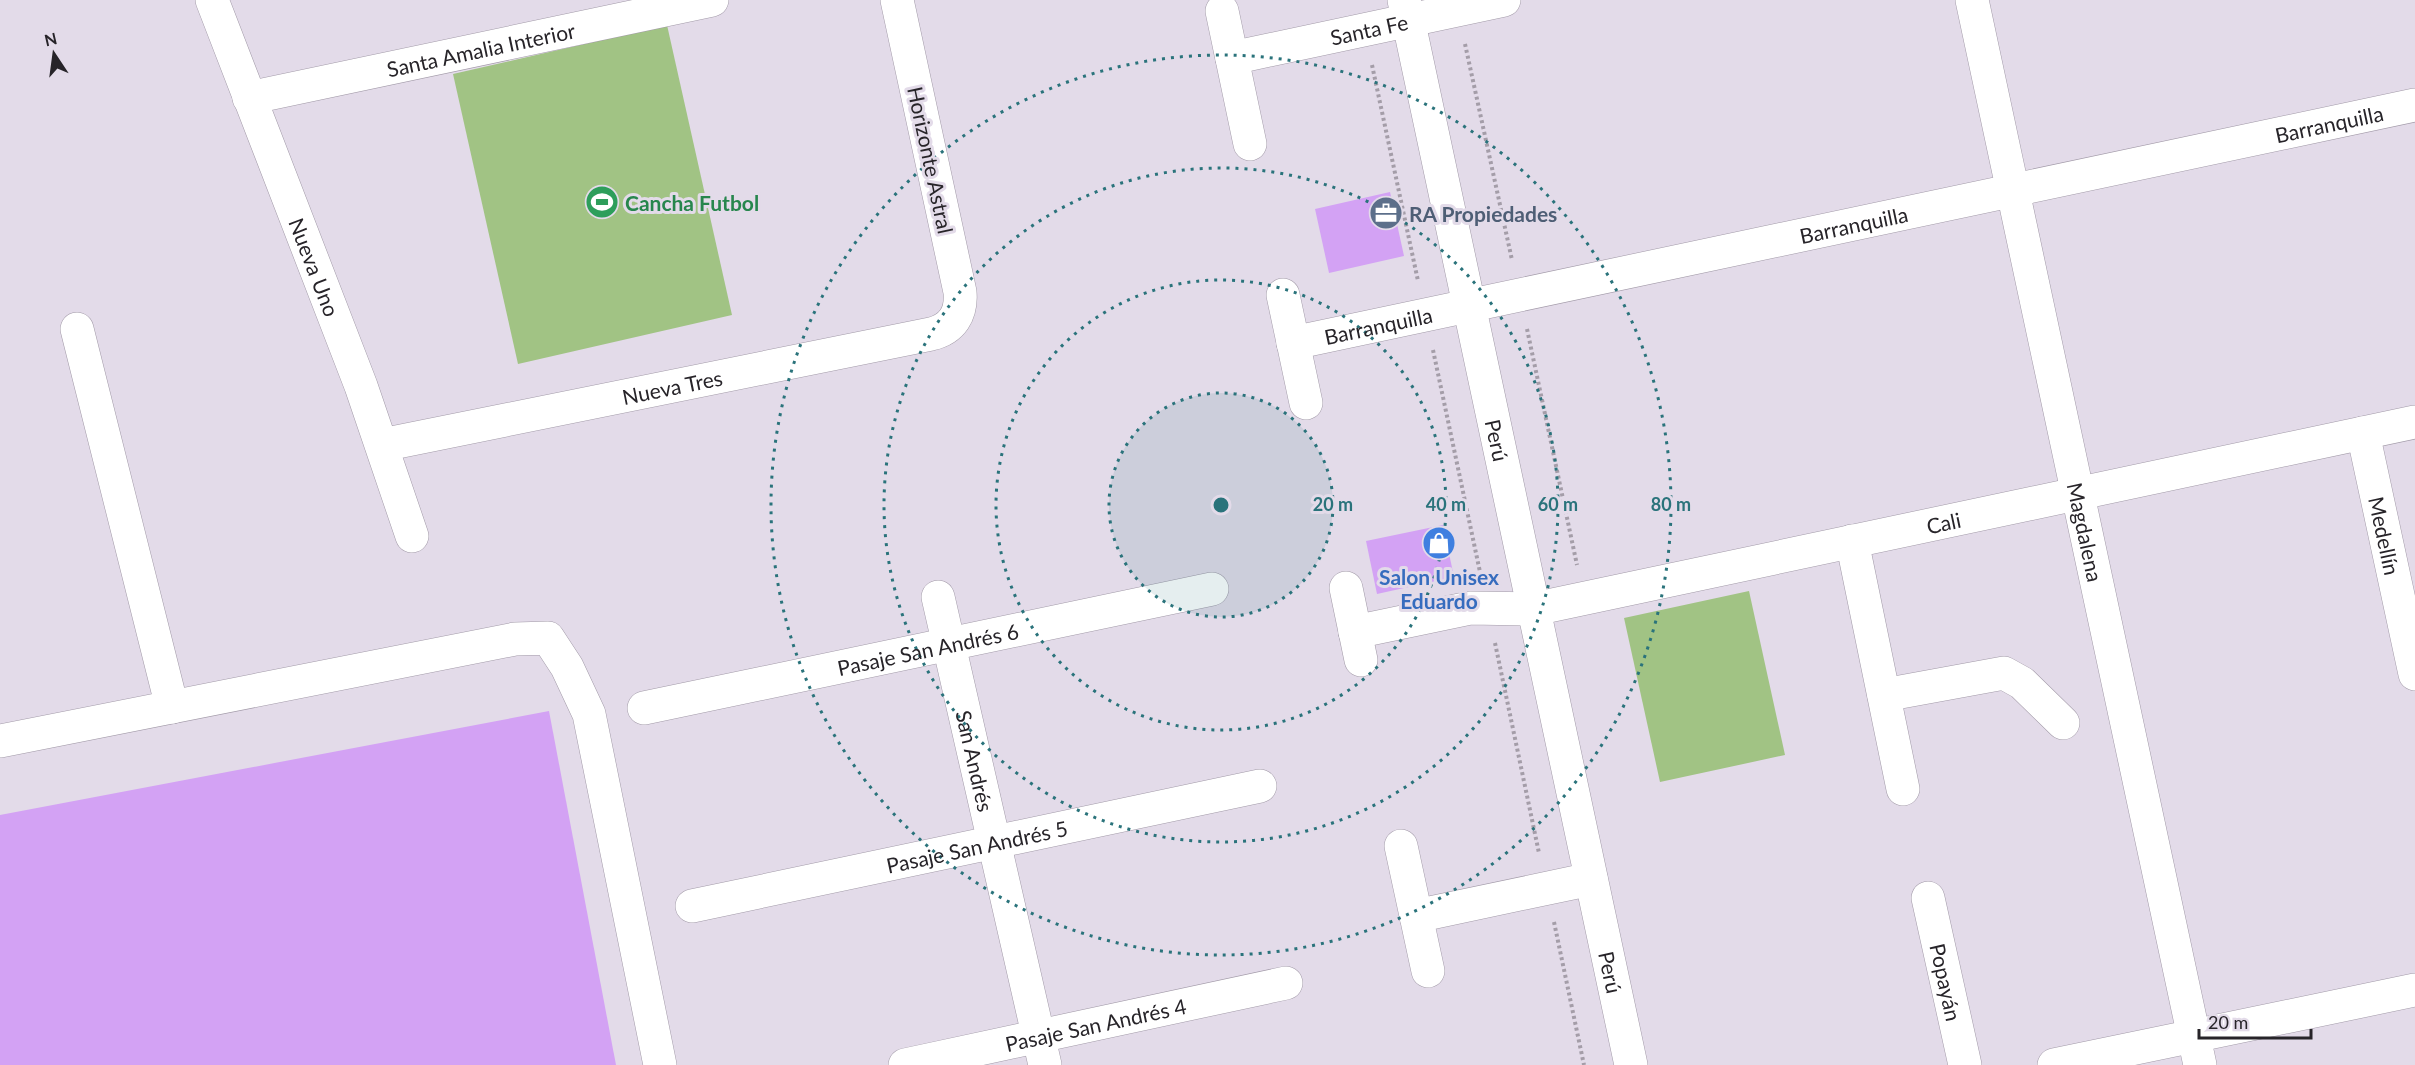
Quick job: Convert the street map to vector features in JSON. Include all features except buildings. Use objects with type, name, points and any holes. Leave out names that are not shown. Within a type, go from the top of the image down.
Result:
[{"type":"street","name":"Nueva Uno","points":[[212,0],[382,444],[412,536]]},
{"type":"street","name":"Santa Amalia Interior","points":[[249,98],[594,12],[712,0]]},
{"type":"street","name":"Horizonte Astral","points":[[897,0],[960,292],[961,301],[956,319]]},
{"type":"street","name":"Santa Fe","points":[[1232,58],[1365,30],[1406,10],[1504,0]]},
{"type":"street","name":"Magdalena","points":[[1972,0],[2197,1050]]},
{"type":"street","name":"Perú","points":[[1406,10],[1631,1065]]},
{"type":"street","points":[[1222,11],[1250,144]]},
{"type":"street","name":"Barranquilla","points":[[1293,343],[2415,105]]},
{"type":"street","points":[[1283,295],[1306,403]]},
{"type":"street","name":"Nueva Tres","points":[[382,444],[941,332],[956,319]]},
{"type":"street","points":[[77,329],[172,707]]},
{"type":"street","name":"Cali","points":[[1479,608],[1534,609],[2415,422]]},
{"type":"street","name":"Medellín","points":[[2363,433],[2415,674]]},
{"type":"street","points":[[1852,541],[1904,789]]},
{"type":"street","name":"Pasaje San Andrés 6","points":[[644,708],[1212,588]]},
{"type":"street","points":[[1346,588],[1358,646],[1479,608]]},
{"type":"street","name":"San Andrés","points":[[938,597],[1042,1051]]},
{"type":"street","points":[[0,741],[514,639],[548,638],[567,668],[589,714],[660,1065]]},
{"type":"street","points":[[1884,695],[2004,673],[2022,683],[2063,723]]},
{"type":"street","name":"Pasaje San Andrés 5","points":[[693,906],[1260,786]]},
{"type":"street","points":[[1401,846],[1428,971]]},
{"type":"street","points":[[1416,916],[1591,879]]},
{"type":"street","name":"Popayán","points":[[1928,898],[1965,1065]]},
{"type":"street","name":"Pasaje San Andrés 4","points":[[905,1065],[1042,1051],[1286,983]]},
{"type":"street","points":[[2054,1065],[2197,1050],[2415,990]]},
{"type":"path","points":[[1365,30],[1425,315],[1479,608],[1547,888],[1584,1065]]},
{"type":"green space","points":[[667,25],[732,315],[518,364],[453,74]]},
{"type":"green space","points":[[1749,591],[1785,755],[1660,782],[1624,618]]},
{"type":"place","name":"Cancha Futbol","points":[[602,202]]},
{"type":"place","name":"RA Propiedades","points":[[1386,213]]},
{"type":"place","name":"Salon Unisex Eduardo","points":[[1439,543]]}]
